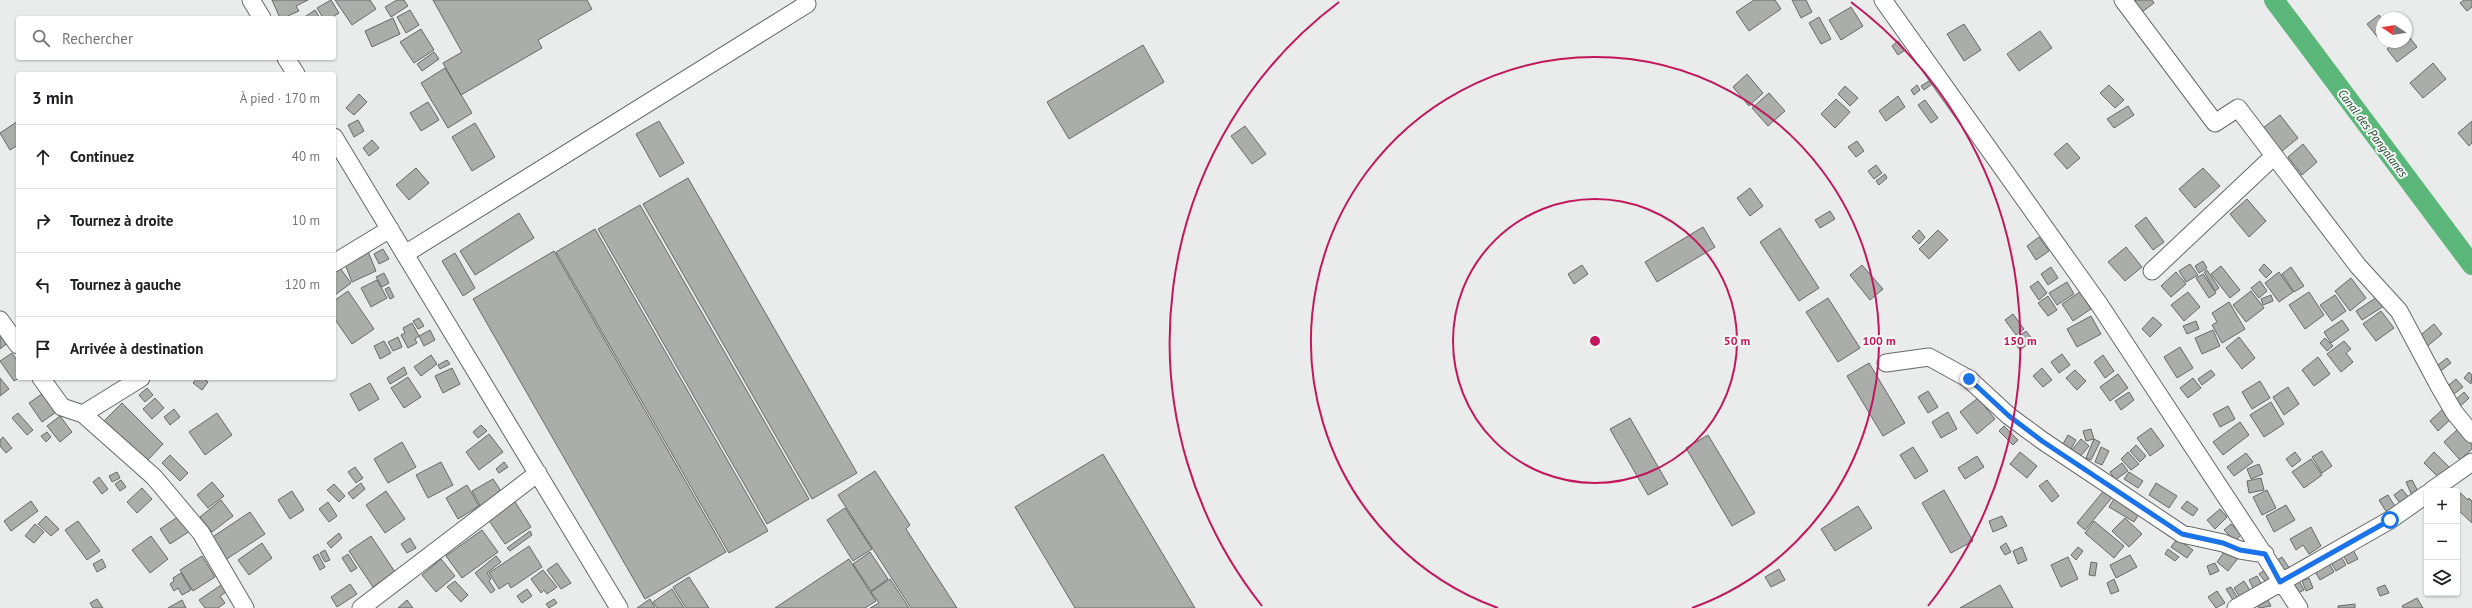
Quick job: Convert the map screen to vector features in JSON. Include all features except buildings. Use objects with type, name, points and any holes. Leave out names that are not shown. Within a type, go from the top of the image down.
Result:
[{"type":"street","points":[[251,0],[261,16]]},
{"type":"street","points":[[1883,0],[2099,304],[2265,554],[2280,582],[2299,608]]},
{"type":"street","points":[[2123,0],[2215,123],[2238,108],[2358,266],[2399,310],[2454,412],[2472,434]]},
{"type":"street","points":[[405,254],[809,1]]},
{"type":"street","points":[[287,60],[295,72]]},
{"type":"street","points":[[336,140],[620,608]]},
{"type":"street","points":[[2152,271],[2274,156]]},
{"type":"street","points":[[336,262],[390,230]]},
{"type":"street","points":[[0,320],[16,342]]},
{"type":"street","points":[[1886,363],[1929,357],[1969,379],[2009,416],[2042,441],[2182,534],[2223,543],[2240,550],[2265,554]]},
{"type":"street","points":[[42,380],[62,407],[83,414],[154,477],[201,533],[245,608]]},
{"type":"street","points":[[83,414],[138,380]]},
{"type":"street","points":[[2435,488],[2472,462]]},
{"type":"street","points":[[361,608],[538,473]]},
{"type":"street","points":[[2236,608],[2390,520],[2424,496]]},
{"type":"waterway","name":"Canal des Pangalanes","points":[[2274,0],[2472,265]]},
{"type":"route","points":[[1969,379],[2009,416],[2042,441],[2182,534],[2223,543],[2240,550],[2265,554],[2280,582],[2390,520]]}]
